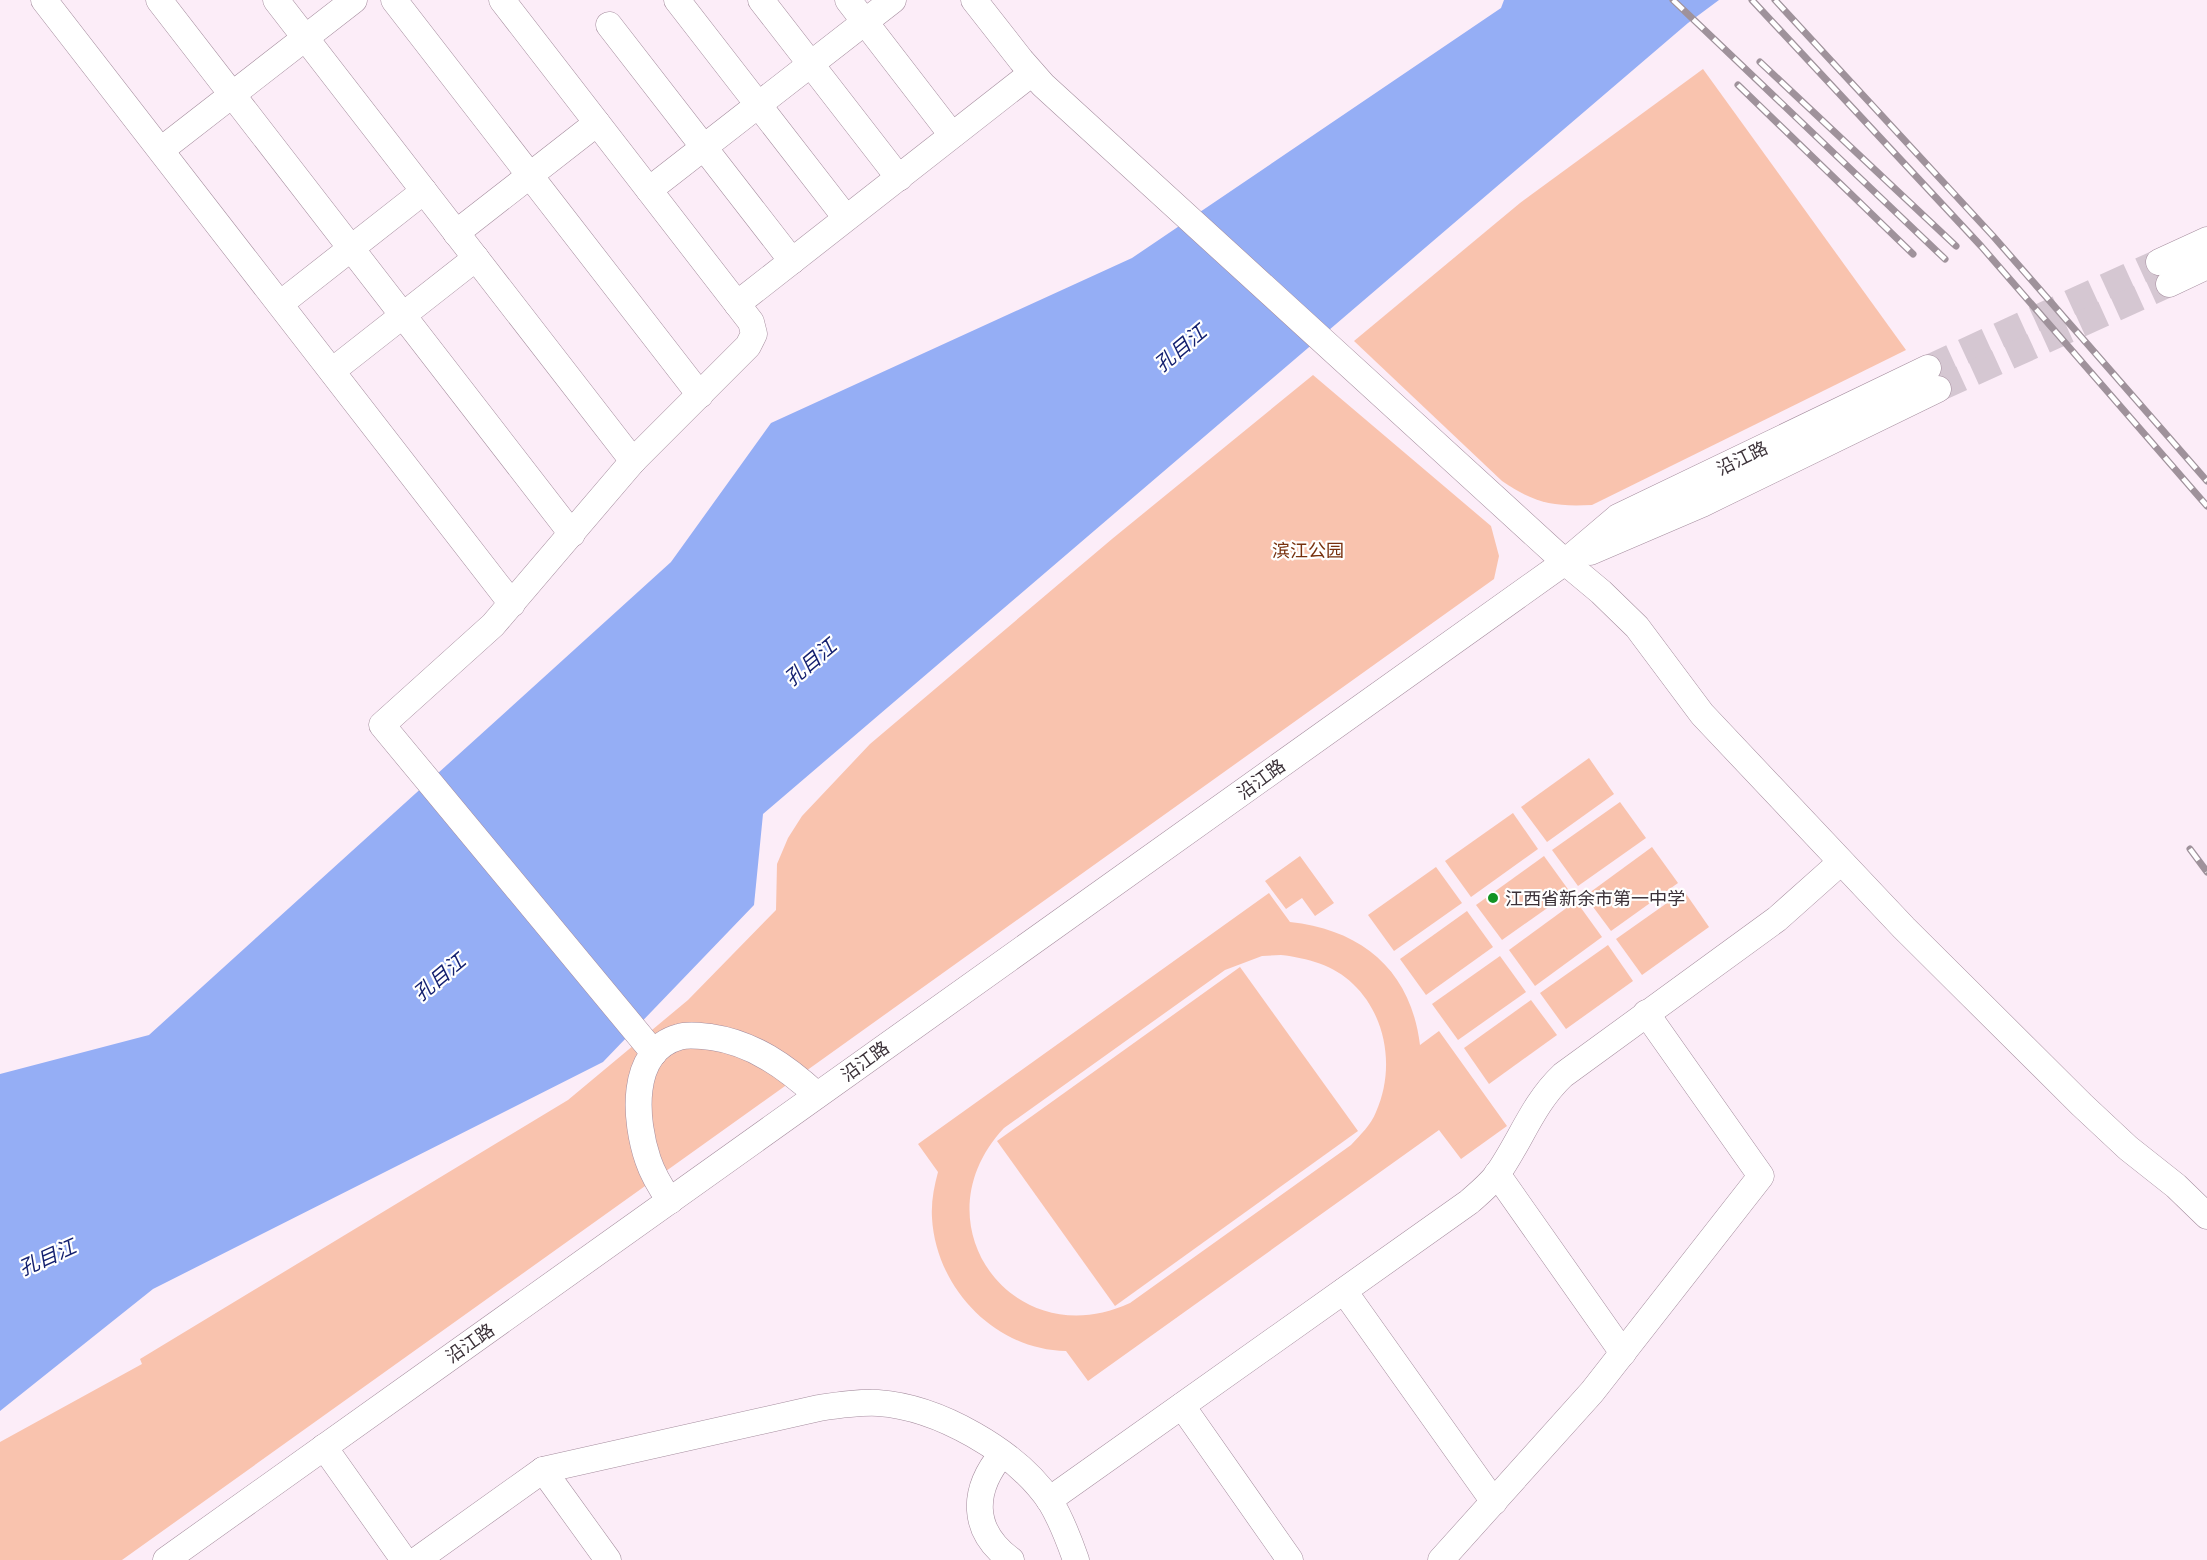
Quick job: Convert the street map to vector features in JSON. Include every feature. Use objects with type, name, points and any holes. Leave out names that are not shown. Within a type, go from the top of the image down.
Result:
[{"type":"street","points":[[44,0],[512,604]]},
{"type":"street","points":[[159,0],[572,534]]},
{"type":"street","points":[[276,0],[633,461]]},
{"type":"street","points":[[161,150],[354,0]]},
{"type":"street","points":[[394,0],[700,395]]},
{"type":"street","points":[[502,0],[751,322],[754,334],[748,346],[633,461],[512,604],[472,645],[388,719],[655,1040]]},
{"type":"street","points":[[677,0],[846,218]]},
{"type":"street","points":[[761,0],[899,177]]},
{"type":"street","points":[[848,0],[952,135]]},
{"type":"street","points":[[649,190],[893,0]]},
{"type":"street","points":[[974,0],[1032,73],[1637,627],[1702,714],[1904,928],[2082,1105],[2128,1148],[2176,1186],[2207,1216]]},
{"type":"street","points":[[609,24],[792,261]]},
{"type":"street","points":[[737,304],[1032,73]]},
{"type":"street","points":[[456,232],[597,123]]},
{"type":"street","points":[[280,304],[424,191]]},
{"type":"street","points":[[2207,240],[2164,273],[2207,266]]},
{"type":"street","points":[[332,371],[476,258]]},
{"type":"street","name":"沿江路","points":[[166,1560],[1564,562],[1618,517],[1933,379]]},
{"type":"street","points":[[1049,1500],[1469,1202],[1497,1174],[1535,1107],[1552,1084],[1646,1013],[1778,919],[1841,862]]},
{"type":"street","points":[[1441,1560],[1566,1422],[1623,1353],[1761,1176],[1646,1013]]},
{"type":"street","points":[[655,1040],[680,1036],[701,1036],[744,1045],[782,1066],[817,1095]]},
{"type":"street","points":[[655,1040],[641,1078],[639,1118],[648,1160],[670,1201]]},
{"type":"street","points":[[1497,1174],[1623,1353]]},
{"type":"street","points":[[1344,1291],[1494,1502]]},
{"type":"street","points":[[417,1560],[543,1470],[849,1403],[880,1404],[912,1409],[945,1420],[1002,1454],[1027,1475],[1049,1500],[1061,1521],[1076,1560]]},
{"type":"street","points":[[1182,1406],[1290,1560]]},
{"type":"street","points":[[324,1447],[404,1560]]},
{"type":"street","points":[[1002,1454],[985,1480],[979,1503],[985,1530],[1000,1552],[1011,1560]]},
{"type":"street","points":[[543,1470],[608,1560]]},
{"type":"green space","points":[[1703,69],[1906,350],[1592,505],[1555,504],[1534,499],[1502,481],[1354,341],[1520,203]]},
{"type":"green space","name":"滨江公园","points":[[1313,375],[1491,526],[1499,556],[1494,579],[122,1560],[0,1560],[0,1442],[142,1364],[140,1359],[568,1100],[688,1000],[776,910],[777,864],[788,838],[802,816],[870,744],[1112,539]]},
{"type":"green space","points":[[1589,758],[1614,794],[1547,842],[1521,807]]},
{"type":"green space","points":[[1620,802],[1646,838],[1578,886],[1552,850]]},
{"type":"green space","points":[[1513,813],[1538,849],[1471,897],[1445,861]]},
{"type":"green space","points":[[1652,847],[1678,883],[1611,931],[1585,896]]},
{"type":"green space","points":[[1300,856],[1334,903],[1315,916],[1302,898],[1286,909],[1265,881]]},
{"type":"green space","points":[[1544,856],[1570,892],[1502,940],[1476,905]]},
{"type":"green space","points":[[1436,867],[1462,903],[1394,951],[1368,915]]},
{"type":"green space","points":[[1684,891],[1709,927],[1642,975],[1616,939]]},
{"type":"green space","points":[[1269,893],[1290,922],[1340,934],[1361,945],[1379,959],[1394,976],[1406,996],[1415,1019],[1420,1045],[1439,1031],[1507,1126],[1461,1159],[1439,1130],[1088,1381],[1066,1351],[1040,1348],[1016,1340],[993,1327],[957,1291],[936,1244],[932,1206],[938,1172],[918,1144]],"holes":[[[1262,956],[1291,956],[1320,963],[1346,977],[1365,997],[1374,1012],[1384,1044],[1385,1079],[1376,1112],[1365,1130],[1351,1145],[1130,1303],[1087,1315],[1048,1312],[1015,1296],[990,1271],[974,1239],[970,1203],[979,1165],[1004,1128],[1225,970]]]},
{"type":"green space","points":[[1576,901],[1602,937],[1535,986],[1509,950]]},
{"type":"green space","points":[[1467,911],[1493,947],[1426,995],[1400,959]]},
{"type":"green space","points":[[1608,945],[1633,981],[1566,1029],[1540,993]]},
{"type":"green space","points":[[1500,956],[1526,992],[1458,1040],[1432,1004]]},
{"type":"green space","points":[[1240,967],[1358,1131],[1115,1306],[997,1141]]},
{"type":"green space","points":[[1531,1000],[1557,1035],[1489,1084],[1464,1048]]},
{"type":"water","name":"孔目江","points":[[1504,0],[1719,0],[1688,23],[763,814],[754,905],[603,1062],[153,1289],[0,1411],[0,1074],[149,1035],[671,562],[771,423],[1132,258],[1501,8]]},
{"type":"tunnel","points":[[1928,368],[2159,262]]},
{"type":"tunnel","points":[[1938,389],[2169,284]]},
{"type":"railway","points":[[1673,0],[1945,259]]},
{"type":"railway","points":[[1752,0],[1981,246],[2207,506]]},
{"type":"railway","points":[[1775,0],[1993,236],[2207,481]]},
{"type":"railway","points":[[1760,62],[1956,246]]},
{"type":"railway","points":[[1738,85],[1913,254]]},
{"type":"railway","points":[[2190,849],[2207,872]]},
{"type":"place","name":"江西省新余市第一中学","points":[[1493,898]]}]
